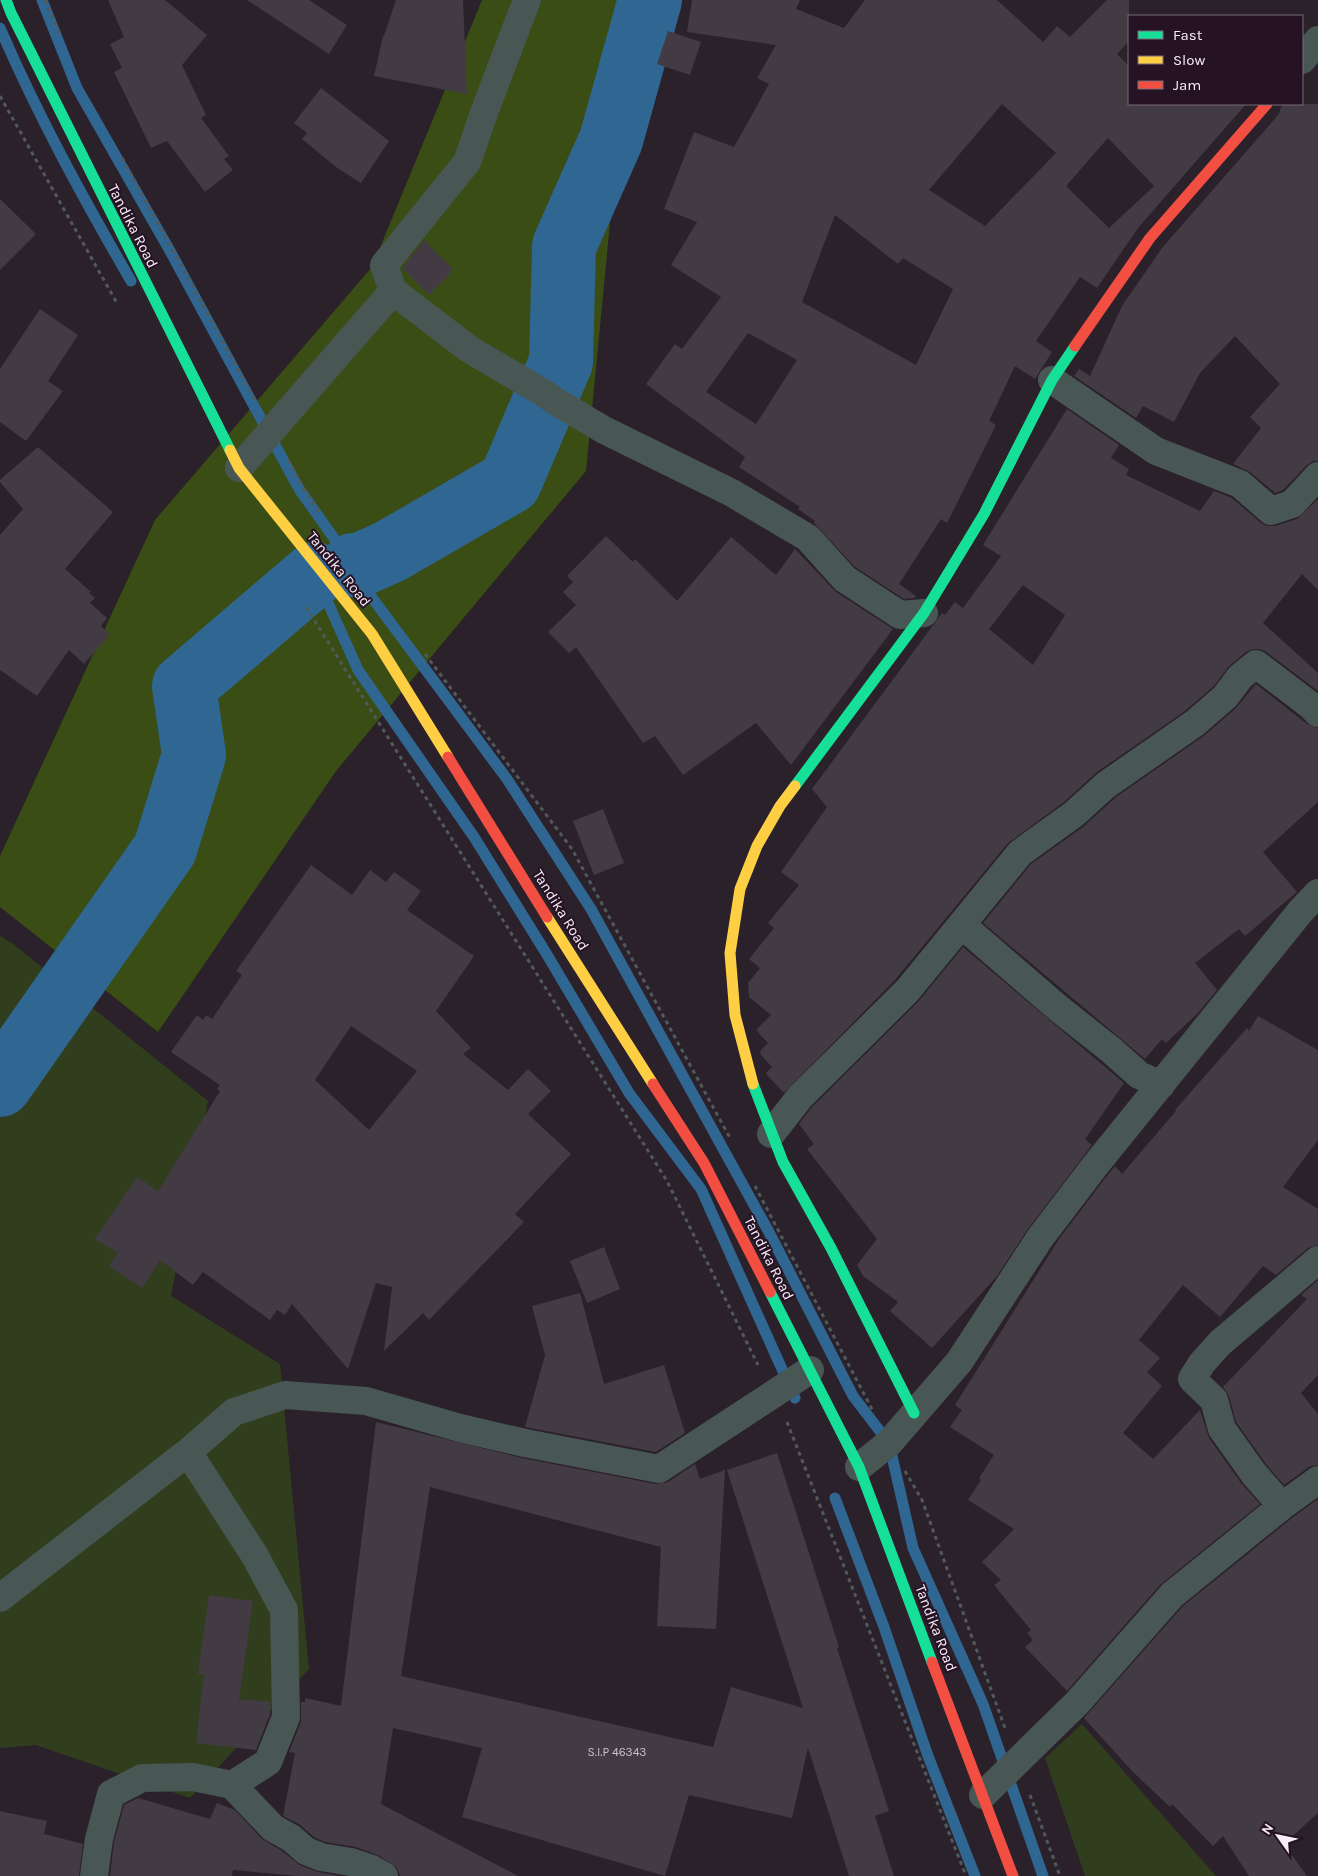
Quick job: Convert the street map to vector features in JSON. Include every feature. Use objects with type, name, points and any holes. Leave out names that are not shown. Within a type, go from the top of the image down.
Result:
[{"type":"street","name":"Tandika Road","points":[[6,0],[15,22],[239,468],[377,642],[558,934],[704,1164],[859,1467],[1013,1876]]},
{"type":"street","points":[[526,0],[467,162],[384,265],[393,291],[469,349],[555,401],[604,430],[732,493],[808,538],[845,579],[900,615],[924,613]]},
{"type":"street","points":[[1303,59],[1318,40]]},
{"type":"street","points":[[914,1413],[836,1257],[783,1162],[750,1075],[735,1015],[730,952],[740,889],[757,846],[780,806],[924,613],[984,514],[1052,380],[1150,238],[1266,105]]},
{"type":"street","points":[[239,468],[393,291]]},
{"type":"street","points":[[1052,380],[1156,451],[1240,484],[1271,511],[1292,504],[1318,476]]},
{"type":"street","points":[[771,1134],[800,1097],[907,991],[1020,853],[1074,814],[1106,785],[1195,723],[1225,697],[1240,677],[1256,664],[1318,713]]},
{"type":"street","points":[[859,1467],[890,1443],[960,1362],[1040,1238],[1094,1166],[1300,912],[1318,893]]},
{"type":"street","points":[[962,924],[1138,1075],[1161,1085]]},
{"type":"street","points":[[1282,1506],[1254,1474],[1222,1430],[1214,1400],[1192,1379],[1202,1363],[1220,1343],[1318,1260]]},
{"type":"street","points":[[0,1598],[188,1452],[234,1412],[285,1395],[366,1401],[460,1428],[525,1443],[659,1469],[810,1370]]},
{"type":"street","points":[[188,1452],[255,1556],[284,1610],[286,1717],[268,1762],[232,1785]]},
{"type":"street","points":[[983,1795],[1077,1704],[1172,1595],[1282,1506],[1318,1480]]},
{"type":"street","points":[[94,1876],[111,1794],[142,1778],[193,1777],[232,1785],[273,1828],[291,1838],[306,1851],[321,1857],[351,1862],[372,1869],[384,1876]]},
{"type":"path","points":[[0,96],[122,311]]},
{"type":"path","points":[[306,606],[667,1181],[791,1432],[966,1876]]},
{"type":"green space","points":[[482,0],[636,0],[630,17],[586,471],[336,771],[158,1032],[0,907],[0,856],[155,520],[372,267]]},
{"type":"green space","points":[[0,936],[12,943],[208,1101],[171,1296],[280,1364],[309,1669],[190,1798],[36,1745],[0,1748]]},
{"type":"green space","points":[[1082,1724],[1216,1876],[1085,1876],[1045,1758]]},
{"type":"building","points":[[108,0],[165,0],[207,35],[182,65],[206,115],[201,118],[229,156],[224,159],[233,170],[205,192],[167,141],[151,148],[114,72],[122,68],[110,44],[124,37]]},
{"type":"building","points":[[247,0],[309,0],[347,25],[329,54]]},
{"type":"building","points":[[396,0],[463,0],[467,94],[374,76],[383,36]]},
{"type":"building","points":[[692,0],[800,0],[796,9],[844,28],[865,0],[997,0],[1043,42],[1057,26],[1070,37],[1107,0],[1129,0],[1128,42],[1117,54],[1128,65],[1128,105],[1245,105],[1138,228],[1097,288],[1080,277],[1036,341],[1052,352],[1035,379],[1015,366],[989,421],[996,425],[947,523],[941,519],[899,584],[916,596],[915,598],[904,599],[855,567],[814,523],[815,521],[798,509],[800,507],[739,467],[745,457],[646,384],[675,344],[682,349],[721,297],[671,265],[697,222],[664,209],[694,132],[734,147],[769,84],[757,78],[776,45],[687,32]],"holes":[[[1002,104],[1056,153],[985,226],[929,190]],[[1108,138],[1154,186],[1109,228],[1066,186]],[[835,215],[898,264],[903,258],[953,289],[916,365],[802,302]],[[748,333],[797,360],[756,424],[706,392]]]},
{"type":"building","points":[[668,31],[701,42],[690,75],[657,64]]},
{"type":"building","points":[[321,88],[389,141],[361,183],[336,167],[302,139],[307,133],[294,123]]},
{"type":"building","points":[[1318,104],[1318,461],[1313,461],[1307,465],[1283,490],[1275,493],[1250,472],[1233,464],[1261,428],[1250,417],[1280,384],[1235,336],[1200,373],[1174,422],[1143,406],[1136,418],[1074,376],[1079,369],[1090,376],[1122,306],[1162,248],[1279,114],[1282,105]]},
{"type":"building","points":[[0,199],[36,234],[0,270]]},
{"type":"building","points":[[424,240],[453,269],[429,295],[402,268]]},
{"type":"building","points":[[40,309],[78,335],[48,381],[63,391],[26,441],[0,422],[0,369]]},
{"type":"building","points":[[1067,409],[1119,445],[1111,458],[1129,469],[1126,475],[1200,511],[1214,491],[1232,498],[1261,523],[1267,526],[1275,526],[1297,519],[1318,499],[1318,590],[1302,574],[1263,623],[1318,673],[1318,691],[1265,651],[1253,649],[1246,652],[1228,667],[1214,686],[1185,711],[1097,772],[1064,802],[1008,843],[895,980],[784,1093],[767,1075],[766,1073],[772,1067],[761,1055],[760,1051],[768,1043],[756,1030],[771,1015],[749,997],[748,983],[760,968],[749,959],[774,928],[768,923],[799,885],[781,872],[827,807],[812,789],[942,613],[945,615],[955,602],[963,608],[1001,556],[983,545]],"holes":[[[1023,585],[1065,615],[1033,665],[989,629]]]},
{"type":"building","points":[[38,447],[113,512],[65,569],[91,592],[89,593],[95,598],[90,603],[107,618],[101,626],[110,634],[84,664],[69,650],[37,696],[0,670],[0,535],[23,509],[0,480]]},
{"type":"building","points":[[606,536],[633,562],[635,559],[677,601],[731,537],[776,575],[795,549],[836,592],[893,629],[791,765],[756,723],[683,775],[655,736],[643,743],[576,647],[569,653],[548,632],[576,605],[563,592],[573,582],[567,576]]},
{"type":"building","points":[[1256,684],[1307,724],[1318,728],[1318,802],[1263,852],[1297,892],[1245,936],[1239,929],[1195,963],[1217,990],[1198,1013],[1166,1043],[1162,1039],[1145,1059],[983,923],[1031,864],[1083,827],[1116,797],[1205,735],[1235,709]]},
{"type":"building","points":[[603,809],[624,863],[594,875],[573,821]]},
{"type":"building","points":[[311,865],[352,895],[370,870],[386,882],[394,872],[421,891],[407,910],[474,956],[436,1011],[471,1048],[463,1054],[508,1090],[528,1069],[551,1091],[528,1114],[571,1154],[515,1214],[524,1222],[429,1320],[423,1313],[384,1351],[392,1287],[376,1283],[348,1369],[292,1304],[285,1315],[277,1310],[270,1320],[203,1272],[193,1285],[160,1260],[142,1288],[109,1266],[118,1253],[95,1239],[137,1177],[158,1191],[220,1091],[217,1089],[220,1085],[171,1052],[197,1015],[203,1020],[206,1015],[212,1019],[242,975],[236,971]],"holes":[[[351,1026],[417,1071],[369,1130],[315,1080]]]},
{"type":"building","points":[[963,947],[1124,1083],[1085,1139],[1092,1145],[1028,1229],[997,1276],[932,1348],[890,1311],[898,1302],[863,1276],[857,1265],[877,1239],[807,1149],[814,1144],[799,1124],[812,1107],[918,1002]]},
{"type":"building","points":[[1258,1016],[1318,1050],[1318,1140],[1283,1187],[1318,1209],[1318,1245],[1308,1248],[1276,1275],[1263,1266],[1220,1317],[1183,1285],[1139,1340],[1160,1358],[1147,1372],[1162,1386],[1123,1433],[1153,1459],[1200,1410],[1209,1438],[1241,1483],[1260,1504],[1160,1585],[1067,1691],[1025,1647],[1033,1640],[1027,1633],[1031,1630],[994,1585],[1001,1580],[982,1562],[1014,1529],[968,1500],[994,1455],[950,1427],[962,1410],[955,1405],[1059,1239],[1106,1177],[1115,1166],[1122,1174],[1247,1028],[1249,1031]]},
{"type":"building","points":[[604,1247],[620,1289],[587,1303],[570,1261]]},
{"type":"building","points":[[1318,1280],[1318,1375],[1301,1393],[1318,1414],[1318,1465],[1309,1467],[1284,1485],[1266,1464],[1236,1422],[1229,1396],[1223,1387],[1307,1299],[1301,1295]]},
{"type":"building","points":[[580,1293],[604,1384],[664,1365],[685,1433],[656,1452],[525,1427],[545,1355],[532,1306]]},
{"type":"building","points":[[376,1422],[522,1458],[656,1484],[668,1482],[695,1464],[700,1479],[725,1470],[716,1629],[657,1626],[661,1547],[430,1487],[401,1676],[713,1747],[731,1687],[803,1708],[727,1470],[777,1453],[889,1811],[875,1816],[894,1876],[849,1876],[808,1748],[792,1818],[689,1795],[665,1876],[462,1817],[482,1748],[393,1728],[381,1804],[518,1876],[400,1876],[397,1868],[380,1856],[356,1847],[325,1842],[314,1837],[299,1824],[283,1816],[295,1753],[289,1752],[301,1722],[301,1702],[305,1702],[305,1698],[341,1706]]},
{"type":"building","points":[[1318,1499],[1318,1813],[1286,1842],[1288,1845],[1286,1847],[1307,1876],[1249,1876],[1223,1836],[1213,1846],[1172,1804],[1170,1807],[1133,1772],[1084,1718],[1183,1606]]},
{"type":"building","points":[[209,1595],[253,1601],[239,1700],[270,1701],[270,1714],[256,1750],[196,1743],[204,1675],[198,1674]]},
{"type":"building","points":[[138,1798],[210,1819],[217,1803],[235,1810],[262,1839],[300,1865],[318,1872],[340,1876],[298,1876],[233,1870],[232,1876],[110,1876],[114,1842],[124,1805]]},
{"type":"building","points":[[0,1811],[47,1821],[44,1834],[83,1844],[79,1876],[0,1876]]},
{"type":"waterway","points":[[42,0],[77,88],[170,251],[299,489],[353,565],[364,587],[507,779],[591,909],[770,1234],[853,1396],[889,1443],[913,1548],[983,1704],[1043,1876]]},
{"type":"waterway","points":[[353,565],[357,566],[389,552],[510,482],[561,362],[564,246],[611,140],[650,0]]},
{"type":"waterway","points":[[0,28],[62,156],[131,281]]},
{"type":"waterway","points":[[0,1085],[165,849],[194,755],[184,686],[315,574]]},
{"type":"waterway","points":[[320,585],[358,670],[474,837],[546,953],[629,1093],[701,1189],[795,1398]]},
{"type":"waterway","points":[[835,1498],[884,1627],[928,1756],[975,1876]]},
{"type":"traffic: fast","points":[[6,0],[230,450]]},
{"type":"traffic: fast","points":[[795,786],[924,613],[984,514],[1052,380],[1075,346]]},
{"type":"traffic: fast","points":[[753,1084],[783,1162],[831,1248],[914,1413]]},
{"type":"traffic: fast","points":[[770,1292],[859,1467],[932,1662]]},
{"type":"traffic: slow","points":[[230,450],[239,468],[372,634],[448,757]]},
{"type":"traffic: slow","points":[[753,1084],[735,1015],[730,953],[740,889],[757,846],[780,806],[795,786]]},
{"type":"traffic: slow","points":[[547,917],[653,1084]]},
{"type":"traffic: jam","points":[[1075,346],[1150,238],[1266,105]]},
{"type":"traffic: jam","points":[[448,757],[547,917]]},
{"type":"traffic: jam","points":[[653,1084],[704,1163],[770,1292]]},
{"type":"traffic: jam","points":[[932,1662],[1013,1876]]}]
